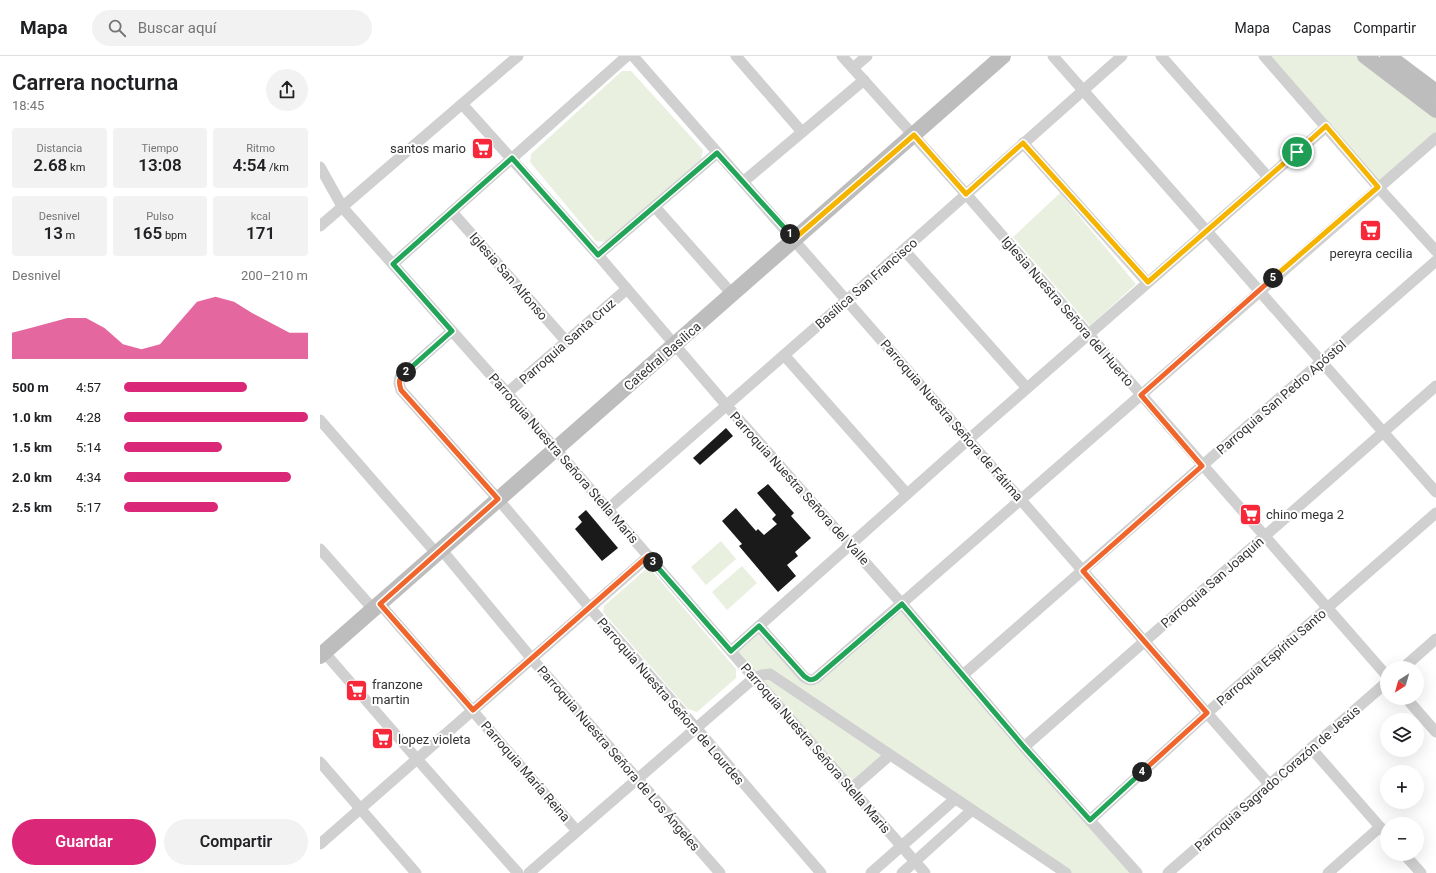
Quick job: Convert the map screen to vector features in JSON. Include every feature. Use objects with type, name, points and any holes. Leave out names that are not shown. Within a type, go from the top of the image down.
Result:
[{"type":"main road","name":"Catedral Basílica","points":[[322,654],[1003,56]]},
{"type":"main road","points":[[1365,56],[1389,60],[1436,92]]},
{"type":"main road","points":[[1389,60],[1436,110]]},
{"type":"street","points":[[320,226],[343,208],[518,56]]},
{"type":"street","points":[[393,264],[627,56]]},
{"type":"street","name":"Parroquia Nuestra Señora de Fátima","points":[[633,56],[1269,784]]},
{"type":"street","points":[[736,56],[802,132]]},
{"type":"street","name":"Iglesia Nuestra Señora del Huerto","points":[[842,56],[966,194],[1380,668]]},
{"type":"street","points":[[853,68],[867,56]]},
{"type":"street","points":[[1053,56],[1436,492]]},
{"type":"street","name":"Basílica San Francisco","points":[[608,509],[727,406],[1122,56]]},
{"type":"street","points":[[1162,56],[1268,177]]},
{"type":"street","points":[[1264,56],[1436,251]]},
{"type":"street","points":[[743,182],[864,80]]},
{"type":"street","name":"Parroquia Nuestra Señora del Valle","points":[[462,104],[598,255],[727,406],[902,604],[1024,747],[1137,873]]},
{"type":"street","points":[[731,651],[969,439],[1326,126]]},
{"type":"street","points":[[759,626],[804,676],[809,680],[813,680],[1021,500],[1259,290],[1436,138]]},
{"type":"street","points":[[1023,143],[1148,282]]},
{"type":"street","points":[[598,255],[717,153]]},
{"type":"street","name":"Parroquia Nuestra Señora Stella Maris","points":[[320,167],[343,208],[507,393],[925,873]]},
{"type":"street","points":[[655,207],[732,294]]},
{"type":"street","name":"Iglesia San Alfonso","points":[[452,212],[566,341]]},
{"type":"street","points":[[904,250],[1027,388]]},
{"type":"street","name":"Parroquia San Pedro Apóstol","points":[[963,675],[1436,261]]},
{"type":"street","name":"Parroquia Santa Cruz","points":[[507,393],[627,289]]},
{"type":"street","name":"Parroquia Nuestra Señora de Lourdes","points":[[452,331],[400,378],[399,383],[401,390],[498,499],[590,608],[821,873]]},
{"type":"street","points":[[784,355],[907,494]]},
{"type":"street","name":"Parroquia San Joaquín","points":[[1024,747],[1436,386]]},
{"type":"street","name":"Parroquia Nuestra Señora de Los Ángeles","points":[[320,420],[439,551],[720,873]]},
{"type":"street","name":"Parroquia Espíritu Santo","points":[[1090,820],[1207,713],[1436,513]]},
{"type":"street","name":"Parroquia María Reina","points":[[320,549],[473,710],[577,831]]},
{"type":"street","points":[[320,844],[648,556]]},
{"type":"street","points":[[1411,661],[1436,639]]},
{"type":"street","points":[[322,654],[518,873]]},
{"type":"street","points":[[529,873],[754,678],[770,674],[955,798],[1059,871]]},
{"type":"street","name":"Parroquia Sagrado Corazón de Jesús","points":[[1168,873],[1380,688]]},
{"type":"street","points":[[1412,705],[1436,732]]},
{"type":"street","points":[[1311,748],[1380,826]]},
{"type":"street","points":[[851,789],[890,755]]},
{"type":"street","points":[[320,762],[416,873]]},
{"type":"street","points":[[871,873],[955,798]]},
{"type":"street","points":[[902,873],[972,810]]},
{"type":"street","points":[[1328,873],[1380,834]]},
{"type":"street","points":[[1410,861],[1421,873]]},
{"type":"green space","points":[[1265,56],[1362,56],[1436,111],[1436,137],[1378,186]]},
{"type":"green space","points":[[622,71],[631,71],[703,150],[701,160],[606,242],[596,241],[530,162],[531,154]]},
{"type":"green space","points":[[1060,193],[1136,284],[1090,326],[1013,237]]},
{"type":"green space","points":[[721,541],[736,559],[706,585],[691,567]]},
{"type":"green space","points":[[742,566],[757,583],[727,610],[712,592]]},
{"type":"green space","points":[[645,570],[652,571],[736,669],[736,678],[697,712],[688,709],[603,612],[604,606]]},
{"type":"green space","points":[[902,605],[1137,873],[1067,873],[890,755],[851,789],[732,651],[759,627],[809,680]]},
{"type":"building","points":[[726,428],[733,436],[700,465],[693,458]]},
{"type":"building","points":[[768,484],[794,513],[791,516],[811,538],[795,552],[798,556],[787,565],[796,576],[778,592],[739,546],[742,544],[722,521],[736,508],[756,531],[758,529],[764,535],[777,524],[772,519],[776,515],[757,493]]},
{"type":"building","points":[[586,510],[618,548],[602,561],[575,529],[582,522],[578,517]]},
{"type":"place","name":"santos mario","points":[[482,148]]},
{"type":"place","name":"pereyra cecilia","points":[[1371,231]]},
{"type":"place","name":"chino mega 2","points":[[1250,514]]},
{"type":"place","name":"franzone martin","points":[[356,691]]},
{"type":"place","name":"lopez violeta","points":[[383,739]]},
{"type":"route","points":[[1326,126],[1378,187],[1141,395],[1202,466],[1083,571],[1207,713],[1090,820],[1024,747],[902,604],[816,678],[809,680],[759,626],[731,651],[648,556],[473,710],[380,604],[498,499],[401,390],[399,383],[400,378],[452,331],[393,264],[512,158],[598,255],[717,153],[794,239],[914,135],[966,194],[1023,143],[1148,282],[1297,152],[1326,126]]}]
